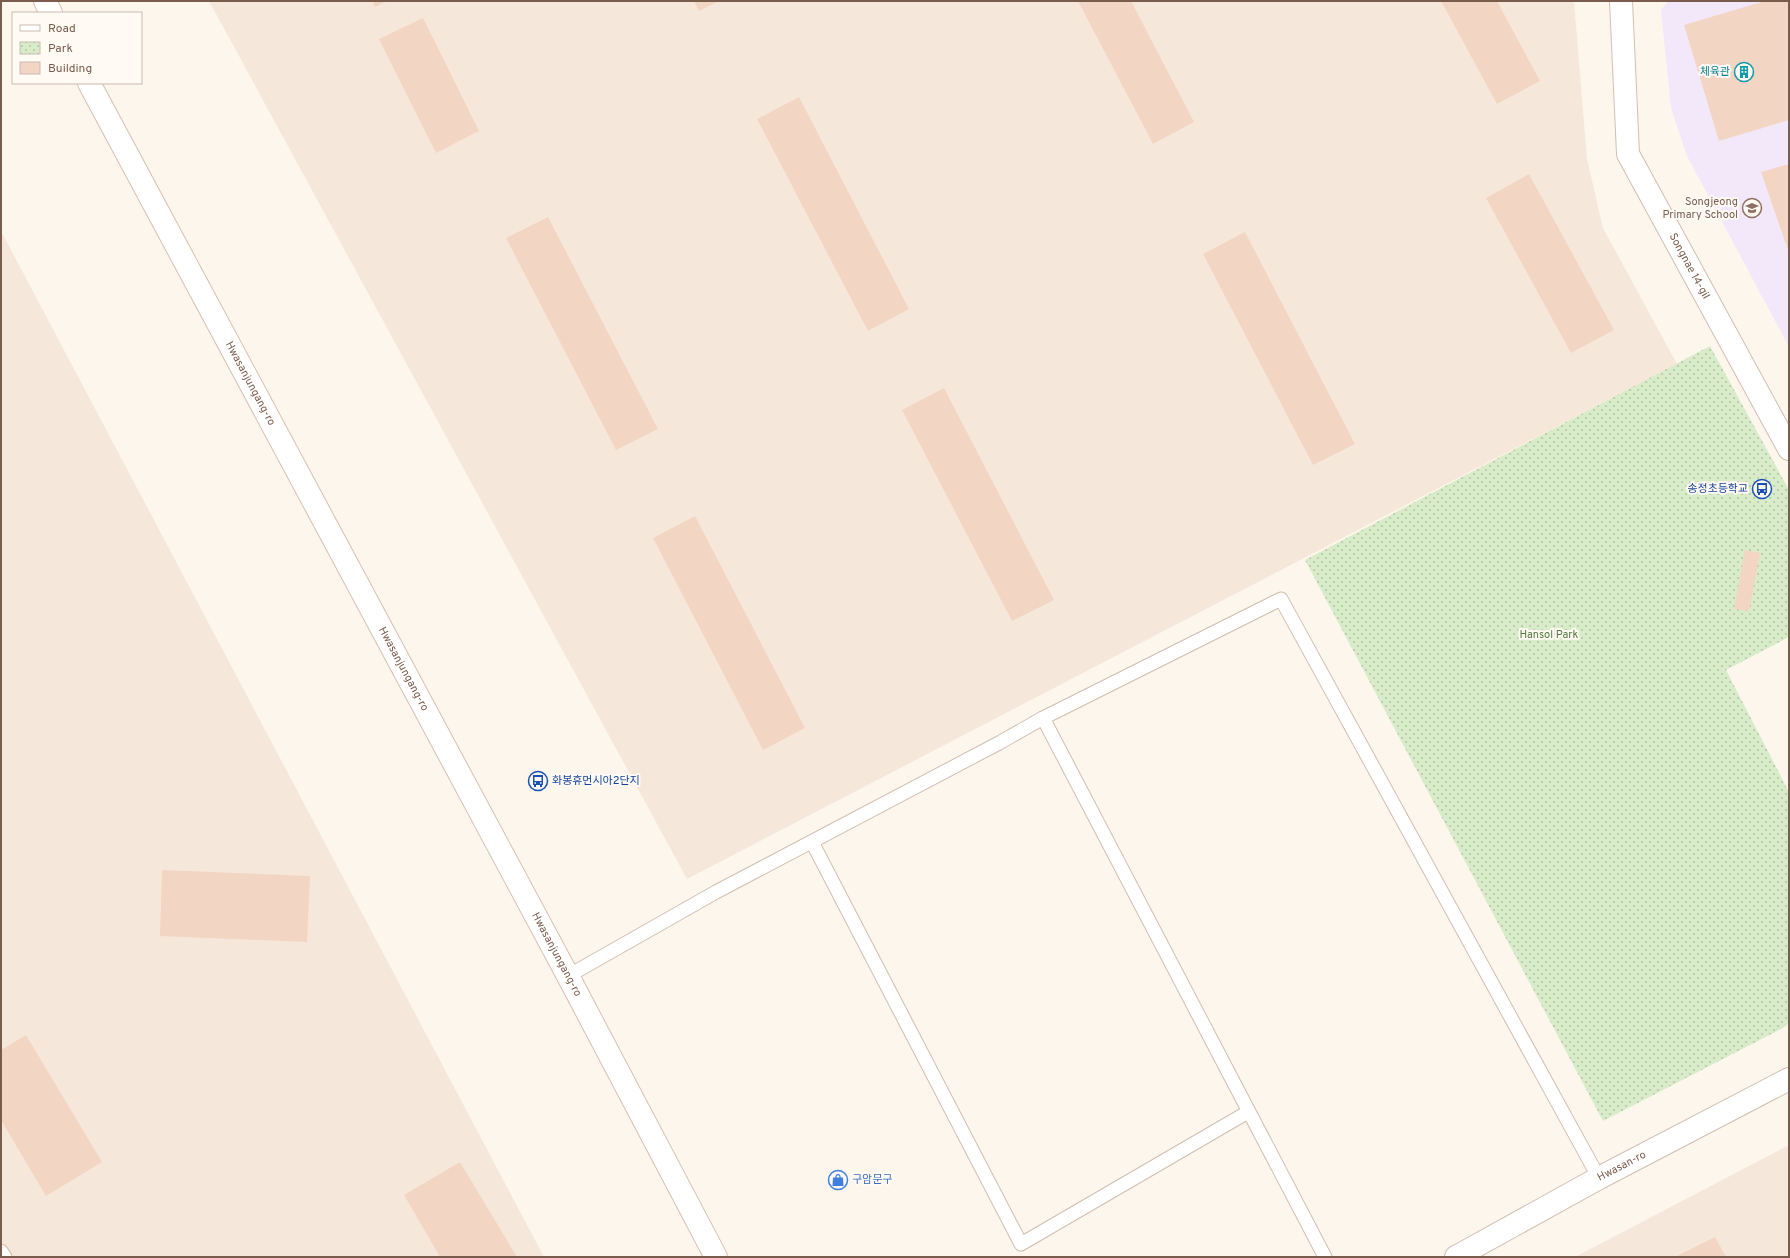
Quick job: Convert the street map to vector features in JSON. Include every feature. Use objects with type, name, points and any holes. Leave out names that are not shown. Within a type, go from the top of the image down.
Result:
[{"type":"main road","points":[[45,1],[50,12]]},
{"type":"main road","name":"Songnae 14-gil","points":[[1621,1],[1628,154],[1789,449]]},
{"type":"main road","name":"Hwasanjungang-ro","points":[[90,84],[568,976],[716,1257]]},
{"type":"main road","name":"Hwasan-ro","points":[[1456,1257],[1599,1178],[1789,1079]]},
{"type":"lane","points":[[568,976],[716,892],[999,743],[1043,718],[1281,599],[1599,1178]]},
{"type":"lane","points":[[1043,718],[1325,1257]]},
{"type":"lane","points":[[812,842],[1021,1244],[1248,1112]]},
{"type":"lane","points":[[1,1251],[5,1257]]},
{"type":"shaded area","points":[[209,1],[1574,1],[1587,159],[1603,228],[1677,364],[687,879]]},
{"type":"shaded area","name":"Songjeong Primary School","points":[[1668,1],[1789,1],[1789,347],[1687,156],[1671,108],[1661,10]]},
{"type":"shaded area","points":[[1,231],[544,1257],[1,1257]]},
{"type":"shaded area","points":[[1789,1145],[1789,1257],[1575,1257]]},
{"type":"green space","name":"Hansol Park","points":[[1710,346],[1789,490],[1789,637],[1726,670],[1789,792],[1789,1023],[1783,1028],[1603,1121],[1305,560]]},
{"type":"building","points":[[373,1],[387,1],[375,7]]},
{"type":"building","points":[[694,1],[719,1],[699,11]]},
{"type":"building","points":[[1078,1],[1131,1],[1194,122],[1153,144]]},
{"type":"building","points":[[1441,1],[1497,1],[1540,81],[1497,104]]},
{"type":"building","name":"체육관","points":[[1765,1],[1789,1],[1789,120],[1719,141],[1684,25]]},
{"type":"building","points":[[423,18],[479,131],[436,153],[379,39]]},
{"type":"building","points":[[799,97],[909,309],[868,331],[757,119]]},
{"type":"building","points":[[1789,164],[1789,253],[1761,172]]},
{"type":"building","points":[[1529,174],[1614,330],[1571,353],[1486,198]]},
{"type":"building","points":[[548,217],[658,429],[616,450],[506,238]]},
{"type":"building","points":[[1245,232],[1355,444],[1313,465],[1203,254]]},
{"type":"building","points":[[944,388],[1054,600],[1012,621],[902,410]]},
{"type":"building","points":[[695,516],[805,728],[763,750],[653,538]]},
{"type":"building","points":[[1745,550],[1760,553],[1749,611],[1734,609]]},
{"type":"building","points":[[162,870],[310,876],[307,942],[160,936]]},
{"type":"building","points":[[26,1035],[102,1162],[46,1196],[1,1120],[1,1050]]},
{"type":"building","points":[[460,1162],[517,1257],[440,1257],[404,1195]]},
{"type":"building","points":[[1715,1237],[1726,1257],[1675,1257]]},
{"type":"place","name":"체육관","points":[[1744,72]]},
{"type":"place","name":"Songjeong Primary School","points":[[1752,208]]},
{"type":"place","name":"송정초등학교","points":[[1762,489]]},
{"type":"place","name":"화봉휴먼시아2단지","points":[[538,781]]},
{"type":"place","name":"구암문구","points":[[838,1180]]}]
